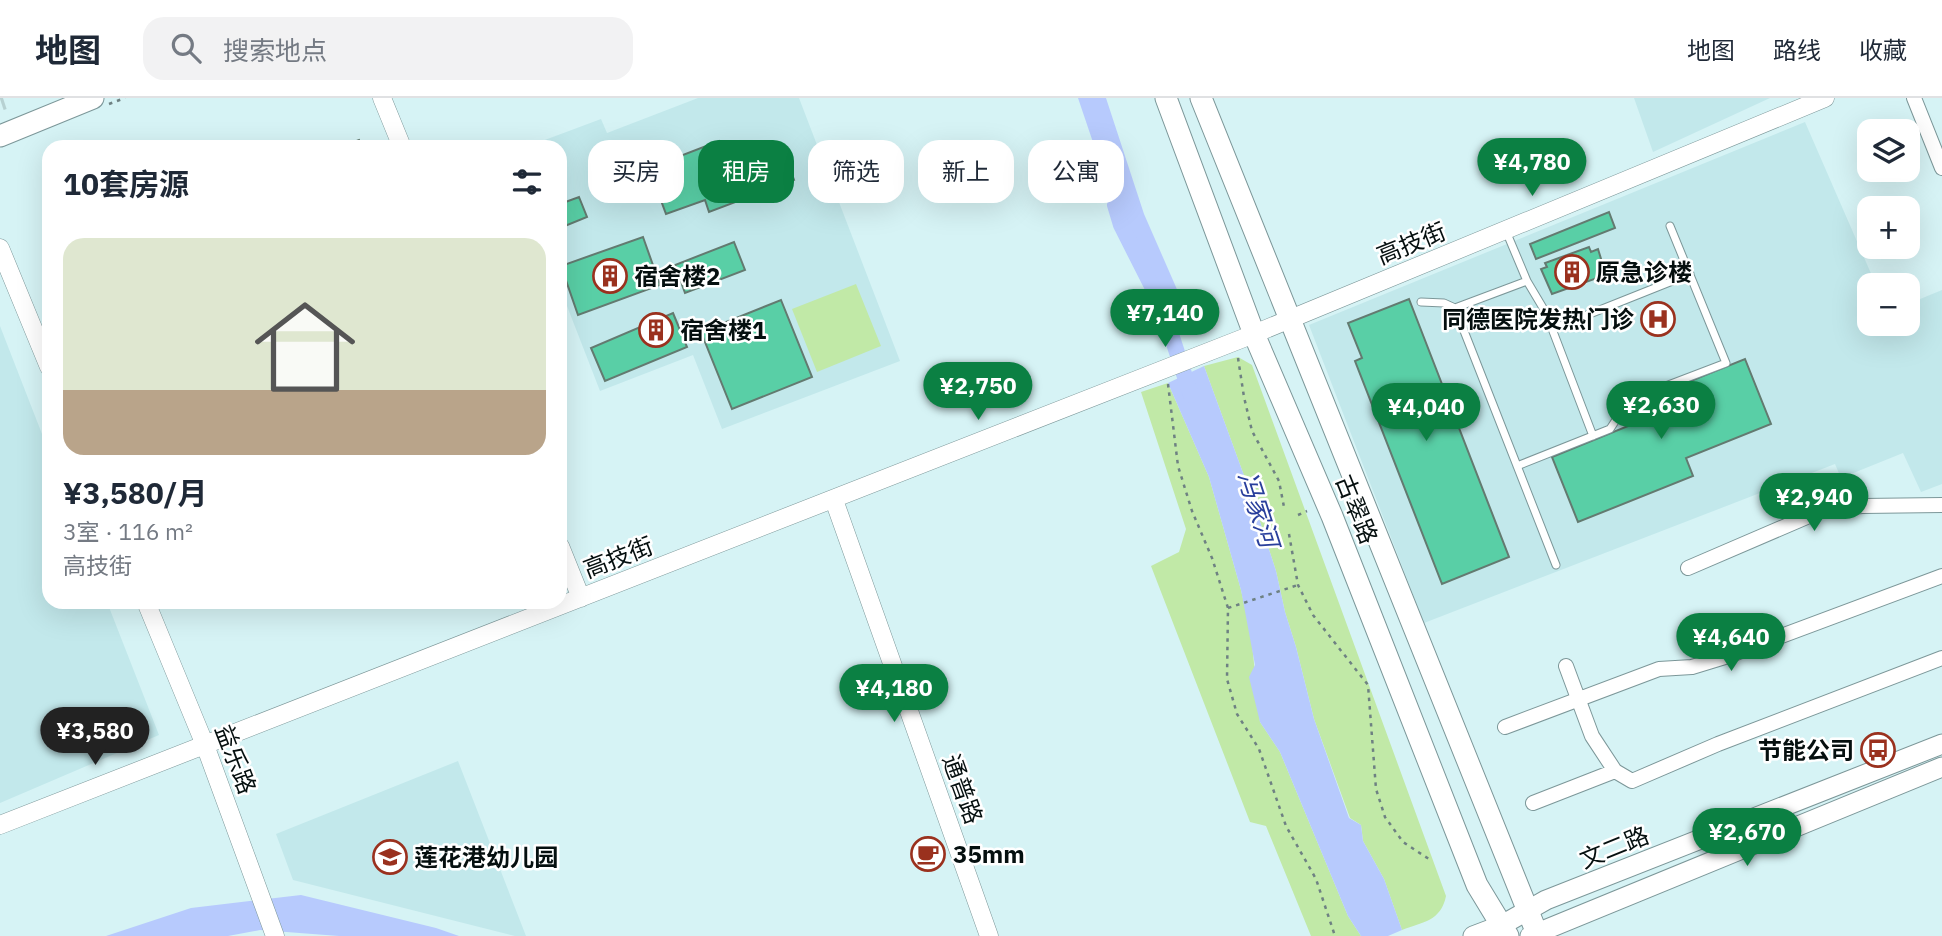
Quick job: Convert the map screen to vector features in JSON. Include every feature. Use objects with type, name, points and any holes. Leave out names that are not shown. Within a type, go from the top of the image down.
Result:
[{"type":"main road","points":[[0,136],[93,98]]},
{"type":"main road","name":"古翠路","points":[[1166,98],[1254,334],[1332,516],[1477,885],[1505,931]]},
{"type":"main road","name":"古翠路","points":[[1201,98],[1528,911],[1535,935]]},
{"type":"main road","name":"文二路","points":[[1473,936],[1505,931],[1546,900],[1942,744]]},
{"type":"main road","name":"文二路","points":[[1535,935],[1942,766]]},
{"type":"street","points":[[382,98],[398,140]]},
{"type":"street","name":"高技街","points":[[567,603],[1254,334],[1825,98]]},
{"type":"street","points":[[1914,98],[1942,168]]},
{"type":"street","points":[[0,248],[42,350]]},
{"type":"street","name":"通普路","points":[[834,500],[989,936]]},
{"type":"street","points":[[1688,568],[1823,510],[1862,506],[1942,505]]},
{"type":"street","points":[[567,564],[581,598]]},
{"type":"street","points":[[1505,727],[1659,669],[1692,667],[1728,656],[1942,576]]},
{"type":"street","name":"益乐路","points":[[149,609],[205,745],[275,936]]},
{"type":"street","name":"高技街","points":[[0,825],[553,609]]},
{"type":"street","points":[[1566,666],[1592,736],[1615,771],[1632,781],[1718,744],[1942,659]]},
{"type":"street","points":[[1533,803],[1615,771]]},
{"type":"lane","points":[[1517,466],[1610,429],[1629,400],[1726,363],[1670,226]]},
{"type":"lane","points":[[1505,230],[1552,329],[1593,436]]},
{"type":"lane","points":[[1552,329],[1690,274]]},
{"type":"lane","points":[[1455,308],[1527,281]]},
{"type":"lane","points":[[1421,302],[1444,303],[1455,308],[1556,565]]},
{"type":"path","points":[[1238,357],[1252,431],[1279,481],[1284,507]]},
{"type":"path","points":[[1168,383],[1178,466],[1228,608],[1227,679],[1237,714],[1259,749],[1286,826],[1316,879],[1335,936]]},
{"type":"path","points":[[1298,515],[1307,511]]},
{"type":"path","points":[[1289,534],[1298,585],[1313,615],[1368,685],[1376,789],[1385,817],[1403,842],[1432,861]]},
{"type":"path","points":[[1228,608],[1298,585]]},
{"type":"shaded area","points":[[698,98],[799,98],[815,140],[808,140],[808,203],[839,203],[900,361],[722,429],[693,355],[600,391],[567,306],[567,140],[545,140],[601,119],[607,133]]},
{"type":"shaded area","points":[[1634,98],[1770,98],[1653,152]]},
{"type":"shaded area","points":[[1805,122],[1857,241],[1857,259],[1865,259],[1871,273],[1857,273],[1857,336],[1920,336],[1920,299],[1942,290],[1942,484],[1921,492],[1903,453],[1841,478],[1835,464],[1424,623],[1309,325]]},
{"type":"shaded area","points":[[0,326],[42,434],[42,609],[110,609],[159,735],[0,803]]},
{"type":"shaded area","name":"莲花港幼儿园","points":[[458,761],[526,936],[515,936],[293,880],[276,834]]},
{"type":"green space","points":[[856,284],[881,346],[817,372],[792,309]]},
{"type":"green space","points":[[1238,357],[1252,365],[1446,896],[1444,904],[1435,916],[1402,930],[1384,879],[1363,841],[1361,825],[1350,818],[1314,719],[1276,571],[1204,366]]},
{"type":"green space","points":[[1168,383],[1209,477],[1241,590],[1251,634],[1260,722],[1280,752],[1348,916],[1361,936],[1311,936],[1266,826],[1250,822],[1151,566],[1179,552],[1186,529],[1141,392]]},
{"type":"water","points":[[1078,98],[1106,98],[1120,140],[1092,140]]},
{"type":"water","points":[[1124,153],[1144,214],[1193,326],[1170,332],[1161,304],[1121,225],[1114,203],[1124,203]]},
{"type":"water","points":[[1204,366],[1276,571],[1314,719],[1349,818],[1361,825],[1363,841],[1384,879],[1402,930],[1388,936],[1361,936],[1348,916],[1280,752],[1260,722],[1249,677],[1255,665],[1241,590],[1209,477],[1168,383]]},
{"type":"water","points":[[301,895],[459,936],[339,936],[260,930],[228,936],[106,936],[191,908]]},
{"type":"building","points":[[698,149],[698,203],[666,214],[662,203],[684,203],[684,154]]},
{"type":"building","points":[[579,197],[587,217],[567,225],[567,201]]},
{"type":"building","points":[[706,203],[733,203],[709,212]]},
{"type":"building","points":[[1609,212],[1615,228],[1536,259],[1530,244]]},
{"type":"building","name":"宿舍楼2","points":[[643,237],[660,285],[578,315],[567,283],[567,264]]},
{"type":"building","points":[[734,242],[745,270],[685,293],[675,265]]},
{"type":"building","name":"原急诊楼","points":[[1589,247],[1591,252],[1598,249],[1603,276],[1552,294],[1541,269],[1547,267],[1545,263]]},
{"type":"building","points":[[1409,299],[1509,557],[1442,584],[1355,361],[1362,358],[1348,323]]},
{"type":"building","points":[[781,300],[812,377],[732,409],[701,332]]},
{"type":"building","name":"宿舍楼1","points":[[673,313],[687,347],[605,381],[591,348]]},
{"type":"building","points":[[1745,359],[1771,424],[1686,458],[1693,476],[1578,522],[1552,457],[1638,422],[1631,405]]},
{"type":"waterway","name":"冯家河","points":[[1115,205],[1121,225],[1161,304],[1191,395]]},
{"type":"place","name":"原急诊楼","points":[[1572,272]]},
{"type":"place","name":"宿舍楼2","points":[[610,276]]},
{"type":"place","name":"同德医院发热门诊","points":[[1658,319]]},
{"type":"place","name":"宿舍楼1","points":[[656,330]]},
{"type":"place","name":"节能公司","points":[[1878,750]]},
{"type":"place","name":"35mm","points":[[928,854]]},
{"type":"place","name":"莲花港幼儿园","points":[[390,857]]}]
